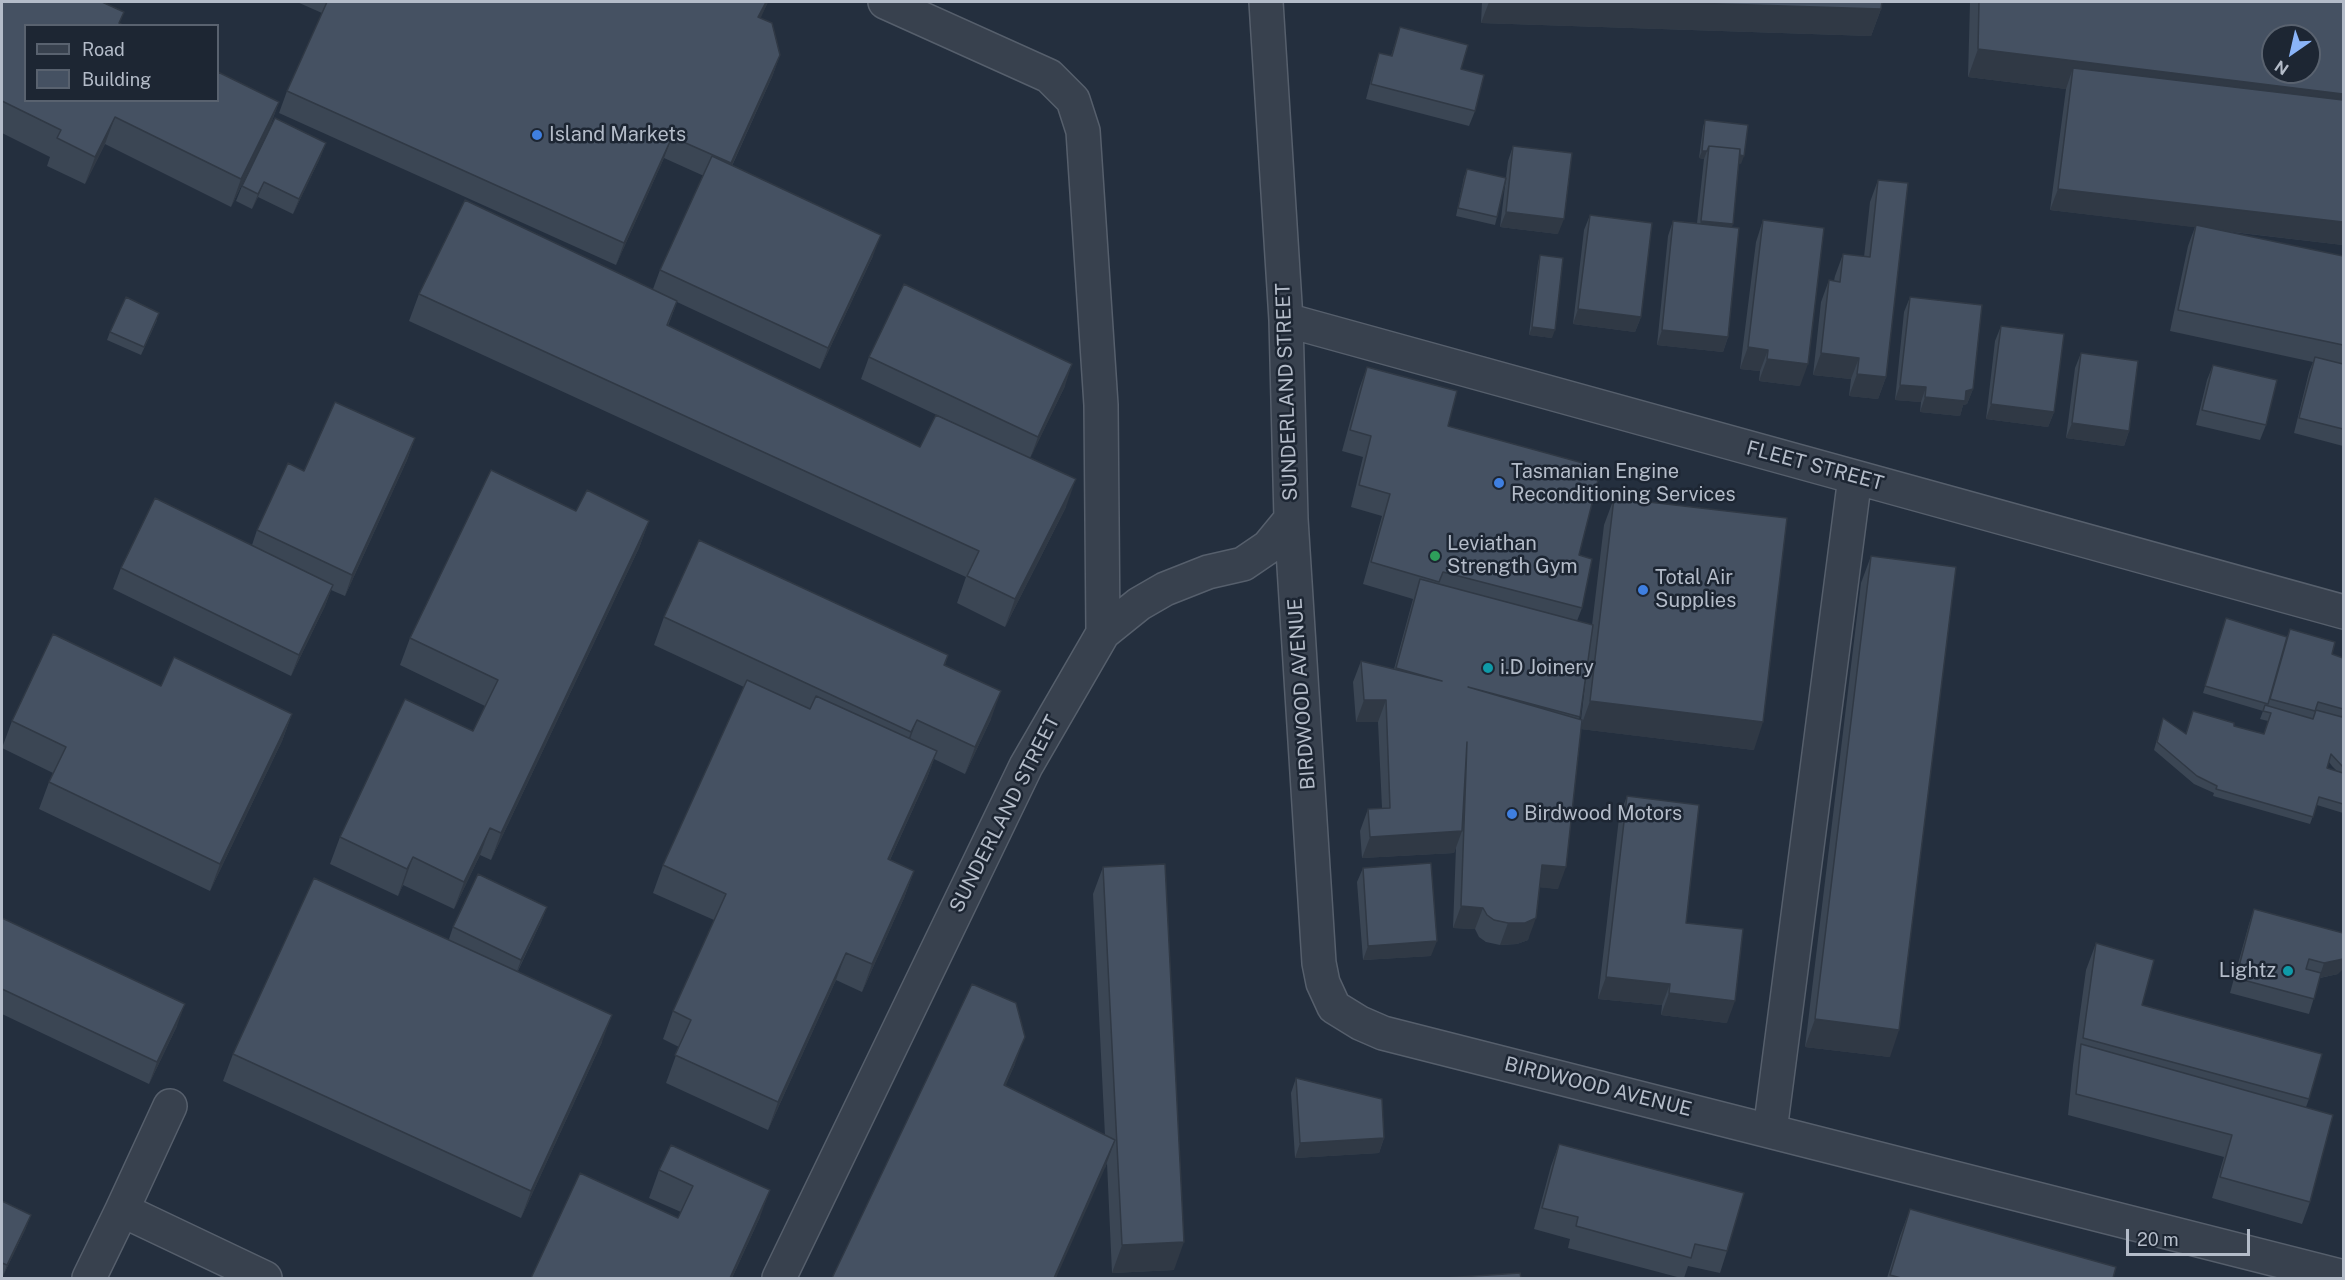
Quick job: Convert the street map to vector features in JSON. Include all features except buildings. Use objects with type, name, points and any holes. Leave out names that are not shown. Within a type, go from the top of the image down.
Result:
[{"type":"street","points":[[885,2],[1049,76],[1072,100],[1083,131],[1101,405],[1103,633]]},
{"type":"street","name":"SUNDERLAND STREET","points":[[779,1278],[1026,765],[1103,633],[1139,604],[1165,589],[1208,572],[1243,564],[1268,548],[1291,519],[1286,320],[1266,2]]},
{"type":"street","name":"FLEET STREET","points":[[1286,320],[2343,612]]},
{"type":"street","points":[[1770,1131],[1855,477]]},
{"type":"street","name":"BIRDWOOD AVENUE","points":[[1291,519],[1319,963],[1323,983],[1334,1007],[1360,1023],[1383,1033],[2343,1277]]},
{"type":"street","points":[[90,1278],[170,1106]]},
{"type":"street","points":[[122,1210],[265,1278]]},
{"type":"place","name":"Island Markets","points":[[537,135]]},
{"type":"place","name":"Tasmanian Engine Reconditioning Services","points":[[1499,483]]},
{"type":"place","name":"Leviathan Strength Gym","points":[[1435,556]]},
{"type":"place","name":"Total Air Supplies","points":[[1643,590]]},
{"type":"place","name":"i.D Joinery","points":[[1488,668]]},
{"type":"place","name":"Birdwood Motors","points":[[1512,814]]},
{"type":"place","name":"Lightz","points":[[2288,971]]}]
